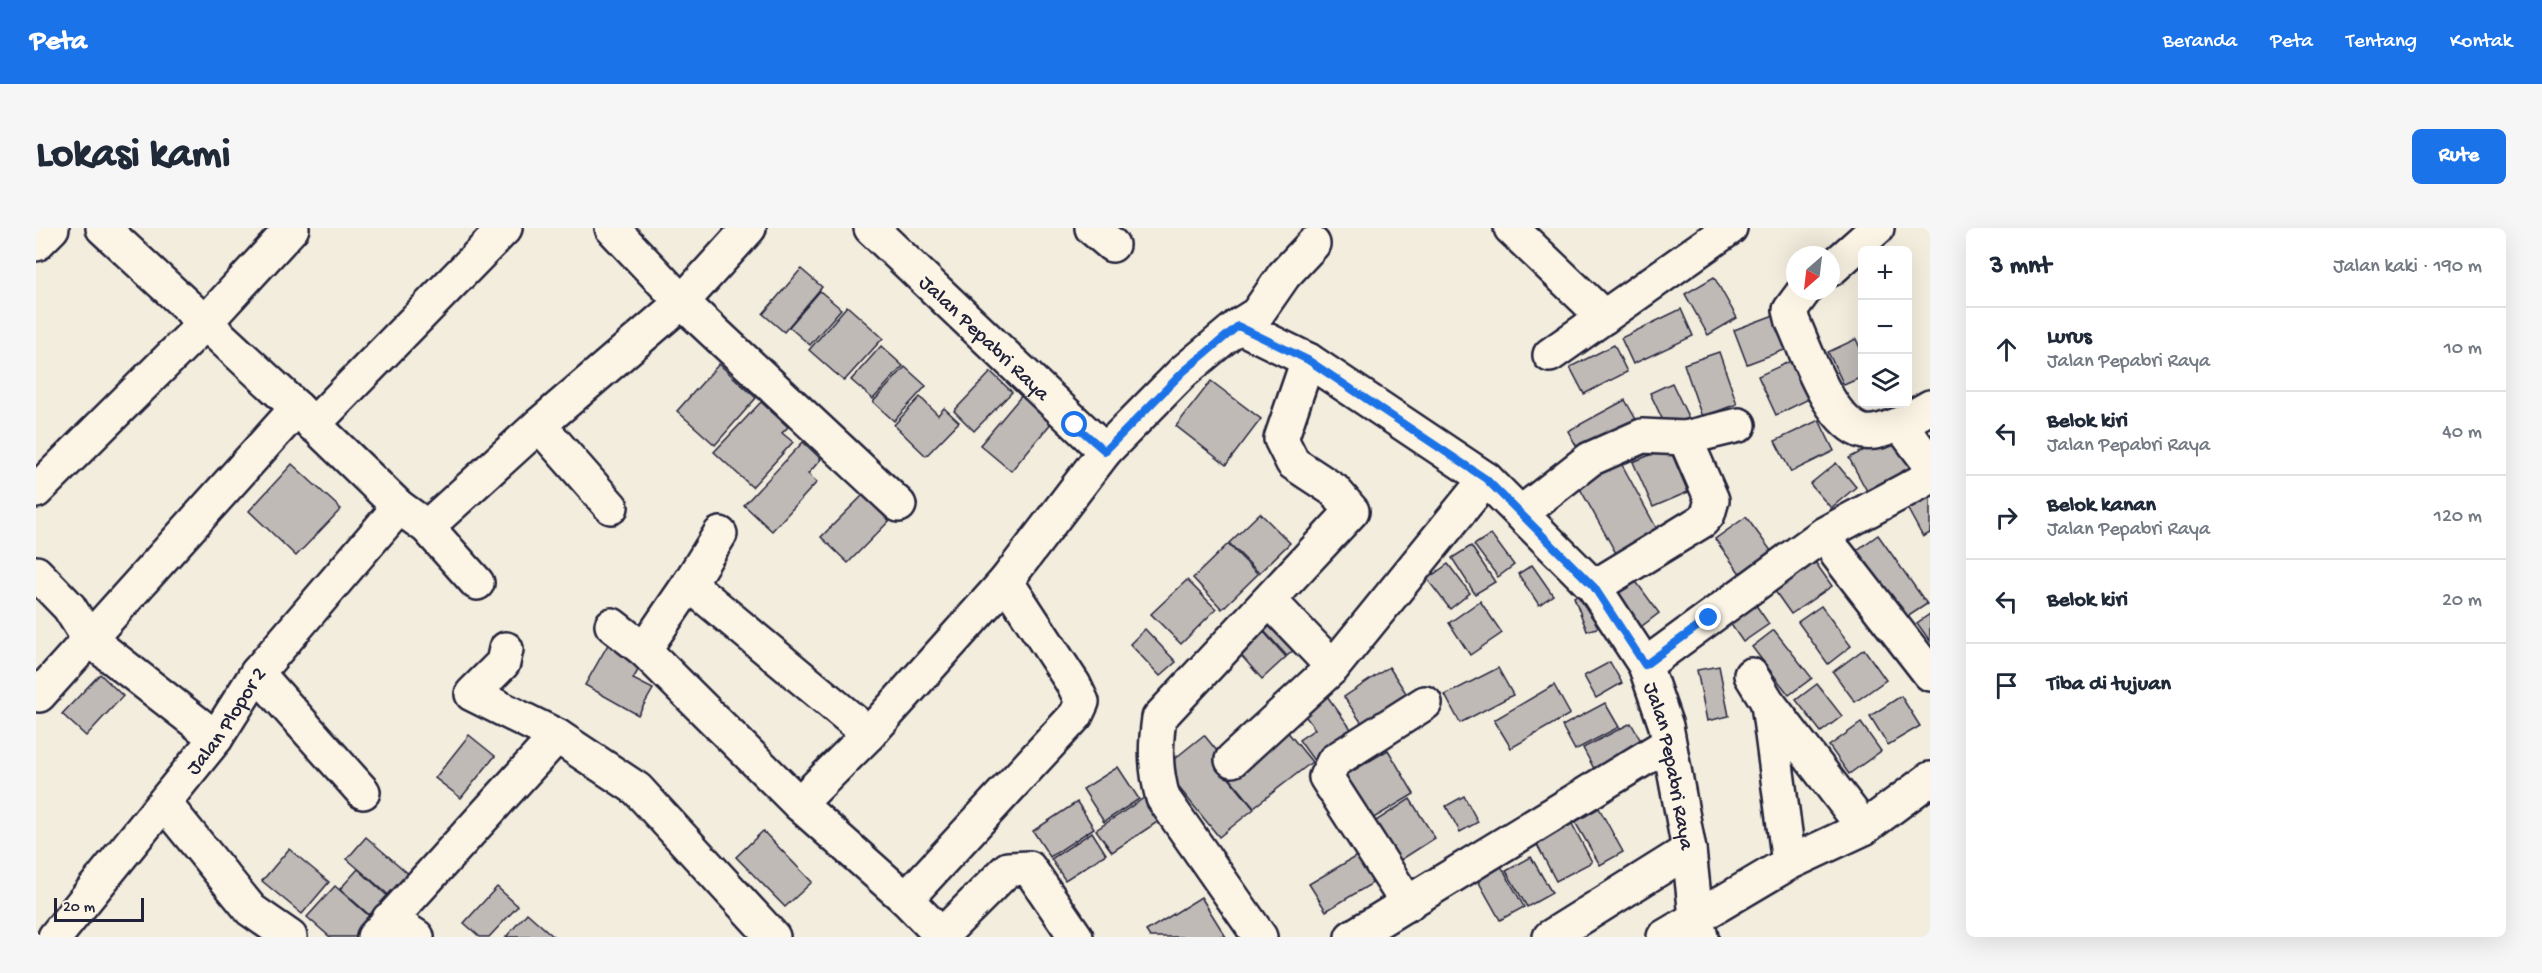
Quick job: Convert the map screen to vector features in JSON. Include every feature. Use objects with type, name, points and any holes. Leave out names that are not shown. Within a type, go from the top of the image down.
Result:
[{"type":"street","points":[[36,244],[52,228]]},
{"type":"street","points":[[103,228],[399,507],[427,527],[477,583]]},
{"type":"street","points":[[36,491],[204,324],[292,228]]},
{"type":"street","points":[[39,695],[89,639],[305,416],[504,228]]},
{"type":"street","points":[[612,228],[682,302],[899,506]]},
{"type":"street","points":[[427,527],[539,424],[682,302],[749,228]]},
{"type":"street","name":"Jalan Pepabri Raya","points":[[871,228],[1105,451]]},
{"type":"street","points":[[1511,228],[1604,317]]},
{"type":"street","points":[[1550,355],[1730,228]]},
{"type":"street","points":[[1840,261],[1877,228]]},
{"type":"street","points":[[799,804],[869,734],[1006,581],[1105,451],[1183,372],[1238,326],[1257,314],[1284,275],[1312,244]]},
{"type":"street","points":[[1797,300],[1790,310],[1793,322],[1835,412],[1866,432],[1877,432],[1900,424],[1930,406]]},
{"type":"street","name":"Jalan Pepabri Raya","points":[[1238,326],[1308,360],[1486,479],[1594,587],[1645,665],[1666,726],[1689,850],[1698,927]]},
{"type":"street","points":[[1260,937],[1163,798],[1156,773],[1155,750],[1159,718],[1352,511],[1334,490],[1293,463],[1281,439],[1308,360]]},
{"type":"street","points":[[539,424],[611,507]]},
{"type":"street","points":[[1900,424],[1930,464]]},
{"type":"street","points":[[1521,513],[1576,469],[1608,450],[1642,436],[1685,438],[1739,425]]},
{"type":"street","points":[[1594,587],[1702,521],[1708,514],[1712,500],[1685,438]]},
{"type":"street","points":[[1645,665],[1824,534],[1930,477]]},
{"type":"street","points":[[1232,760],[1333,667],[1486,479]]},
{"type":"street","name":"Jalan Plopor 2","points":[[55,937],[216,738],[257,673],[399,507]]},
{"type":"street","points":[[644,650],[720,534]]},
{"type":"street","points":[[1837,554],[1930,674]]},
{"type":"street","points":[[36,573],[69,607],[89,639],[216,738]]},
{"type":"street","points":[[906,899],[1076,714],[1082,702],[1074,685],[1006,581]]},
{"type":"street","points":[[688,584],[869,734]]},
{"type":"street","points":[[1270,601],[1333,667]]},
{"type":"street","points":[[612,625],[644,650],[799,804],[906,899],[941,936],[1008,869],[1019,867],[1029,868],[1076,937]]},
{"type":"street","points":[[506,649],[502,663],[472,694],[557,736],[638,789],[690,842],[773,937]]},
{"type":"street","points":[[257,673],[363,792]]},
{"type":"street","points":[[1789,863],[1759,688],[1864,828]]},
{"type":"street","points":[[1408,904],[1326,777],[1334,760],[1425,703]]},
{"type":"street","points":[[417,937],[382,928],[557,736]]},
{"type":"street","points":[[1352,937],[1668,744]]},
{"type":"street","points":[[1664,937],[1698,927],[1789,863],[1864,828],[1930,779]]},
{"type":"street","points":[[164,803],[251,910],[290,937]]},
{"type":"street","points":[[1550,937],[1689,850]]},
{"type":"building","points":[[801,269],[822,287],[784,332],[763,314]]},
{"type":"building","points":[[1714,277],[1737,318],[1708,335],[1685,294]]},
{"type":"building","points":[[820,291],[841,309],[810,345],[789,327]]},
{"type":"building","points":[[847,306],[883,338],[844,381],[809,350]]},
{"type":"building","points":[[1681,309],[1693,336],[1633,364],[1621,338]]},
{"type":"building","points":[[1774,315],[1787,349],[1747,364],[1734,330]]},
{"type":"building","points":[[1856,339],[1858,379],[1844,385],[1828,352]]},
{"type":"building","points":[[1614,345],[1627,372],[1584,394],[1570,367]]},
{"type":"building","points":[[881,346],[903,366],[873,399],[851,380]]},
{"type":"building","points":[[1719,352],[1737,404],[1702,417],[1684,364]]},
{"type":"building","points":[[1793,360],[1811,398],[1776,415],[1758,376]]},
{"type":"building","points":[[719,364],[756,398],[715,445],[677,411]]},
{"type":"building","points":[[905,367],[926,386],[894,421],[873,402]]},
{"type":"building","points":[[991,372],[1012,392],[974,431],[954,411]]},
{"type":"building","points":[[1211,381],[1261,419],[1226,465],[1176,426]]},
{"type":"building","points":[[1672,383],[1690,421],[1668,431],[1650,393]]},
{"type":"building","points":[[1022,395],[1053,421],[1011,471],[980,445]]},
{"type":"building","points":[[920,397],[938,415],[944,408],[959,422],[926,456],[894,425]]},
{"type":"building","points":[[1625,400],[1638,423],[1581,454],[1568,431]]},
{"type":"building","points":[[761,402],[788,427],[782,433],[793,442],[752,487],[714,452]]},
{"type":"building","points":[[1819,420],[1834,451],[1791,472],[1775,441]]},
{"type":"building","points":[[1898,432],[1916,465],[1867,491],[1849,458]]},
{"type":"building","points":[[803,442],[821,459],[808,474],[817,482],[772,531],[744,505]]},
{"type":"building","points":[[1669,447],[1688,492],[1653,507],[1633,462]]},
{"type":"building","points":[[1620,461],[1658,531],[1617,555],[1578,485]]},
{"type":"building","points":[[1836,463],[1856,487],[1831,508],[1810,484]]},
{"type":"building","points":[[292,464],[341,509],[296,556],[249,511]]},
{"type":"building","points":[[1930,490],[1930,533],[1923,537],[1905,504]]},
{"type":"building","points":[[867,491],[893,517],[848,563],[821,537]]},
{"type":"building","points":[[1260,513],[1290,543],[1259,573],[1229,543]]},
{"type":"building","points":[[1746,517],[1772,552],[1741,575],[1715,539]]},
{"type":"building","points":[[1491,534],[1514,565],[1498,577],[1474,545]]},
{"type":"building","points":[[1878,535],[1927,604],[1901,621],[1853,553]]},
{"type":"building","points":[[1228,544],[1258,574],[1222,609],[1193,578]]},
{"type":"building","points":[[1471,546],[1495,582],[1475,594],[1452,558]]},
{"type":"building","points":[[1813,559],[1832,586],[1791,614],[1772,587]]},
{"type":"building","points":[[1448,564],[1470,593],[1450,609],[1427,579]]},
{"type":"building","points":[[1532,565],[1553,595],[1539,605],[1518,574]]},
{"type":"building","points":[[1629,572],[1659,613],[1638,629],[1607,588]]},
{"type":"building","points":[[1187,580],[1216,609],[1181,644],[1151,614]]},
{"type":"building","points":[[1590,591],[1603,626],[1587,631],[1574,597]]},
{"type":"building","points":[[1751,598],[1769,624],[1743,642],[1725,616]]},
{"type":"building","points":[[1480,601],[1502,633],[1470,655],[1449,623]]},
{"type":"building","points":[[1273,605],[1305,640],[1287,656],[1255,621]]},
{"type":"building","points":[[1821,606],[1851,646],[1828,664],[1798,622]]},
{"type":"building","points":[[1930,614],[1930,641],[1917,623]]},
{"type":"building","points":[[1255,622],[1286,657],[1262,679],[1231,644]]},
{"type":"building","points":[[1145,629],[1176,662],[1160,676],[1130,644]]},
{"type":"building","points":[[1774,630],[1812,678],[1789,695],[1752,647]]},
{"type":"building","points":[[610,641],[644,660],[633,679],[653,689],[638,715],[585,685]]},
{"type":"building","points":[[1864,649],[1886,680],[1855,702],[1833,672]]},
{"type":"building","points":[[1610,662],[1622,683],[1596,698],[1584,676]]},
{"type":"building","points":[[1719,666],[1729,716],[1707,721],[1697,670]]},
{"type":"building","points":[[1389,667],[1410,699],[1365,728],[1344,697]]},
{"type":"building","points":[[1498,668],[1513,695],[1460,723],[1445,695]]},
{"type":"building","points":[[100,674],[123,696],[86,736],[62,714]]},
{"type":"building","points":[[1817,684],[1842,716],[1821,732],[1796,700]]},
{"type":"building","points":[[1554,685],[1570,714],[1511,748],[1494,720]]},
{"type":"building","points":[[1327,696],[1357,737],[1317,765],[1299,740],[1315,729],[1303,713]]},
{"type":"building","points":[[1901,696],[1920,726],[1888,745],[1870,716]]},
{"type":"building","points":[[1605,703],[1619,727],[1575,750],[1562,726]]},
{"type":"building","points":[[1631,723],[1646,750],[1598,776],[1583,748]]},
{"type":"building","points":[[1861,723],[1881,751],[1849,774],[1829,746]]},
{"type":"building","points":[[1286,730],[1312,762],[1254,807],[1228,776]]},
{"type":"building","points":[[469,735],[495,756],[461,798],[435,778]]},
{"type":"building","points":[[1204,735],[1230,767],[1224,772],[1254,809],[1219,837],[1163,768]]},
{"type":"building","points":[[1388,750],[1414,794],[1367,822],[1341,778]]},
{"type":"building","points":[[1118,767],[1139,799],[1104,822],[1083,789]]},
{"type":"building","points":[[1147,796],[1162,819],[1112,852],[1096,830]]},
{"type":"building","points":[[1464,796],[1478,822],[1460,832],[1446,806]]},
{"type":"building","points":[[1410,799],[1435,838],[1393,865],[1368,826]]},
{"type":"building","points":[[1077,802],[1094,828],[1050,857],[1033,831]]},
{"type":"building","points":[[1599,808],[1623,852],[1600,865],[1575,822]]},
{"type":"building","points":[[1570,820],[1592,862],[1556,881],[1534,839]]},
{"type":"building","points":[[763,831],[812,882],[785,907],[736,857]]},
{"type":"building","points":[[1092,832],[1106,854],[1065,880],[1051,859]]},
{"type":"building","points":[[366,837],[418,882],[399,904],[347,859]]},
{"type":"building","points":[[289,849],[329,882],[302,914],[262,881]]},
{"type":"building","points":[[1360,854],[1376,881],[1326,911],[1309,884]]},
{"type":"building","points":[[1496,857],[1524,907],[1500,920],[1472,870]]},
{"type":"building","points":[[1531,857],[1552,893],[1527,907],[1506,871]]},
{"type":"building","points":[[358,869],[393,901],[375,920],[340,889]]},
{"type":"building","points":[[335,886],[376,922],[362,937],[330,937],[307,917]]},
{"type":"building","points":[[497,887],[518,906],[489,937],[480,937],[464,923]]},
{"type":"building","points":[[1201,897],[1226,937],[1150,937],[1146,931]]},
{"type":"building","points":[[527,913],[554,937],[506,937]]},
{"type":"route","points":[[1075,425],[1105,451],[1183,372],[1238,326],[1308,360],[1486,479],[1594,587],[1645,665],[1709,618]]}]
